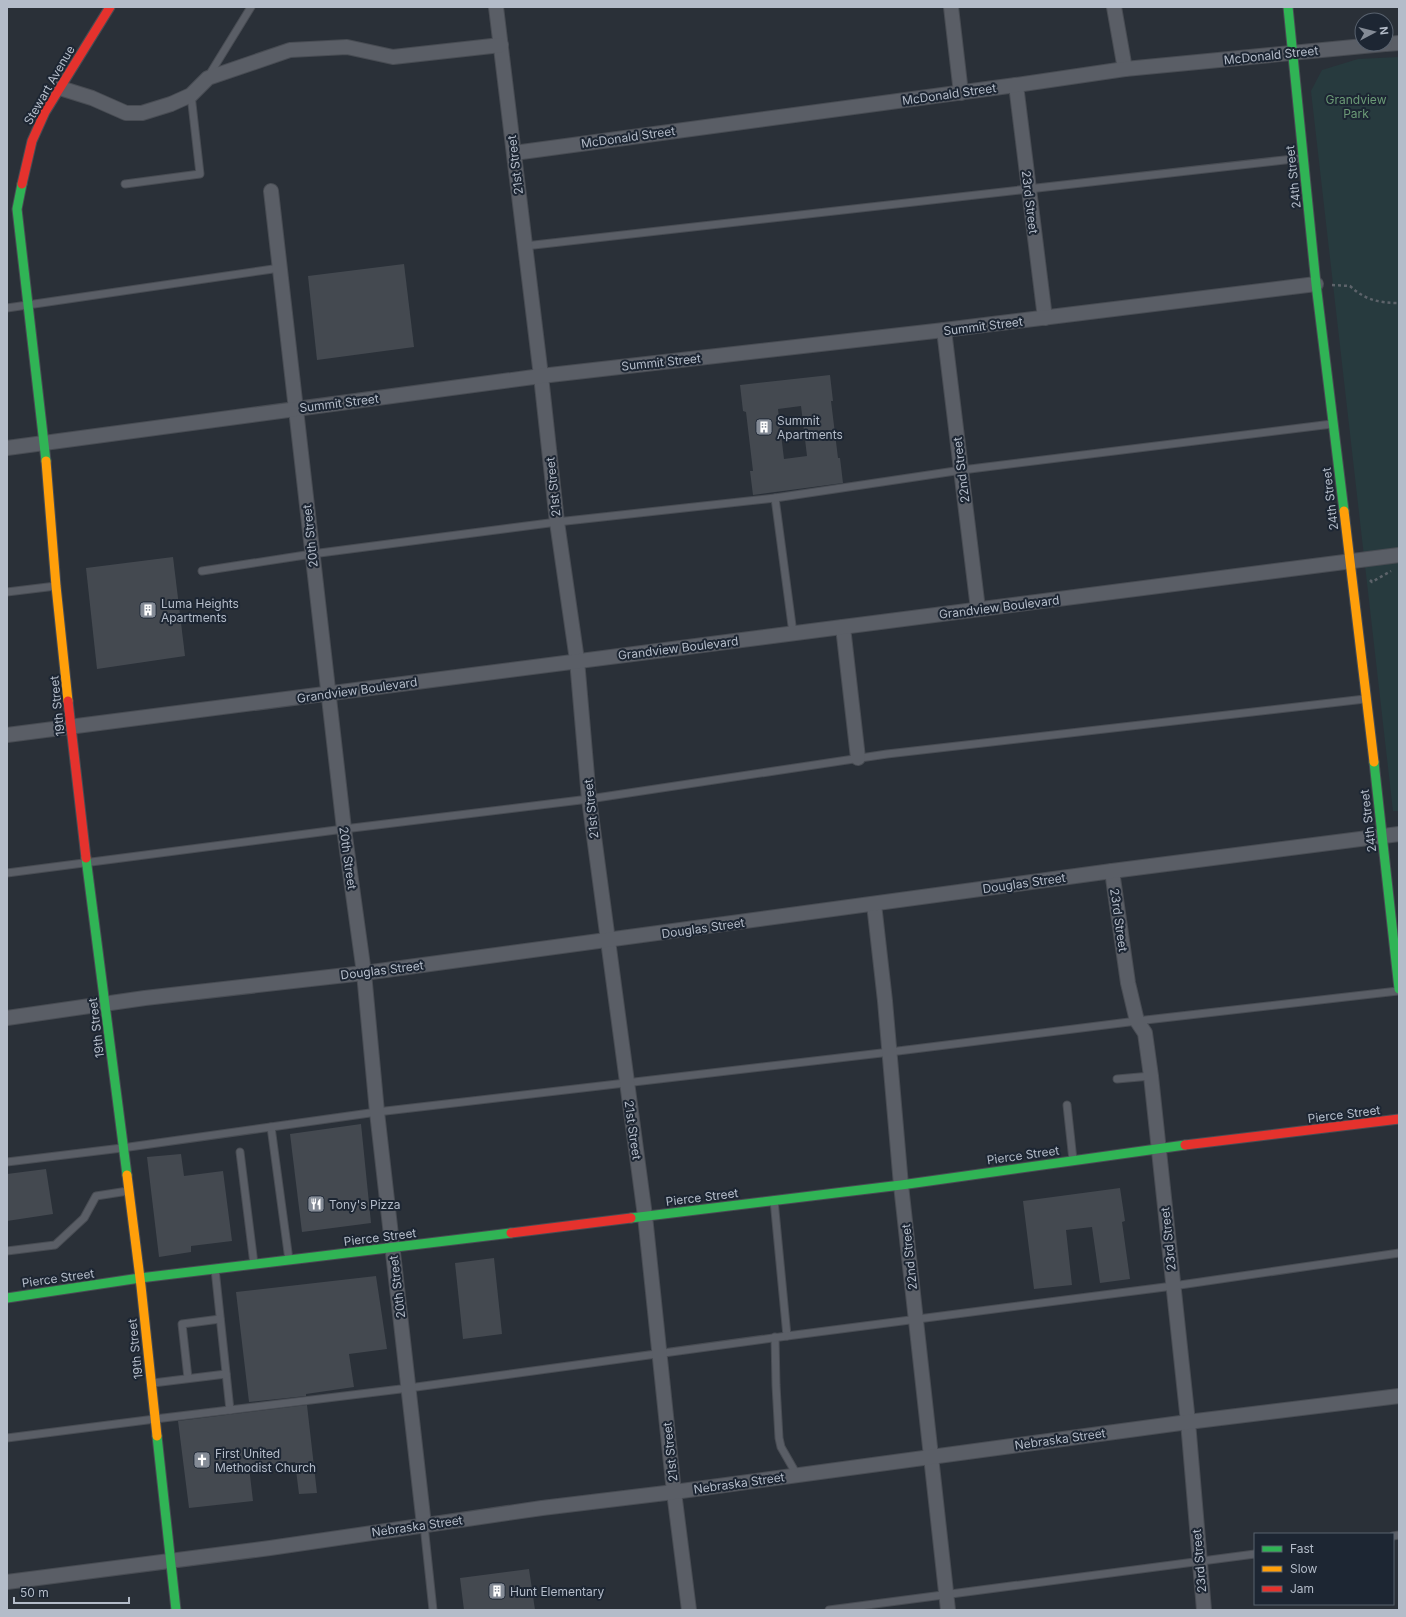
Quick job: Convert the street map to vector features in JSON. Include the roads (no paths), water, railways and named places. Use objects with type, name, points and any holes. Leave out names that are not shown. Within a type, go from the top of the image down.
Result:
[{"type":"street","name":"Stewart Avenue","points":[[44,442],[17,209],[32,141],[45,112],[110,7]]},
{"type":"street","name":"21st Street","points":[[496,7],[541,376],[557,522],[577,660],[589,799],[645,1216],[674,1492],[689,1610]]},
{"type":"street","points":[[951,7],[961,92]]},
{"type":"street","points":[[1114,7],[1125,69]]},
{"type":"street","name":"24th Street","points":[[1288,7],[1316,284],[1365,698],[1383,836],[1399,990]]},
{"type":"street","points":[[60,88],[92,98],[126,113],[142,113],[172,104],[191,95],[208,78],[290,50],[347,48],[393,56],[501,45]]},
{"type":"street","name":"McDonald Street","points":[[514,152],[1125,69],[1354,47]]},
{"type":"street","name":"23rd Street","points":[[1016,85],[1045,318]]},
{"type":"street","name":"20th Street","points":[[271,191],[344,829],[364,973],[377,1112],[424,1525]]},
{"type":"street","name":"Summit Street","points":[[7,448],[541,376],[944,330],[1316,284]]},
{"type":"street","name":"22nd Street","points":[[944,330],[978,609]]},
{"type":"street","name":"19th Street","points":[[44,442],[56,586],[71,727],[106,1004],[122,1148],[140,1278],[176,1610]]},
{"type":"street","name":"Grandview Boulevard","points":[[7,735],[328,694],[577,660],[1399,555]]},
{"type":"street","points":[[843,627],[858,758]]},
{"type":"street","name":"Douglas Street","points":[[7,1018],[145,998],[364,973],[1112,871],[1399,834]]},
{"type":"street","name":"23rd Street","points":[[1112,871],[1128,983],[1137,1021],[1146,1033],[1188,1422],[1204,1610]]},
{"type":"street","name":"22nd Street","points":[[874,904],[890,1052],[901,1185],[948,1610]]},
{"type":"street","name":"Pierce Street","points":[[7,1298],[140,1278],[901,1185],[1158,1148],[1399,1119]]},
{"type":"street","name":"Nebraska Street","points":[[7,1582],[170,1561],[542,1508],[674,1492],[930,1456],[1399,1396]]},
{"type":"lane","points":[[208,78],[251,7]]},
{"type":"lane","points":[[125,184],[200,174],[191,95]]},
{"type":"lane","points":[[525,246],[1303,158]]},
{"type":"lane","points":[[7,308],[280,268]]},
{"type":"lane","points":[[202,571],[312,554],[557,522],[775,498],[962,470],[1333,424]]},
{"type":"lane","points":[[775,498],[793,633]]},
{"type":"lane","points":[[7,592],[56,586]]},
{"type":"lane","points":[[7,873],[589,799],[858,758],[1365,698]]},
{"type":"lane","points":[[7,1162],[122,1148],[377,1112],[890,1052],[1399,990]]},
{"type":"lane","points":[[1117,1079],[1151,1076]]},
{"type":"lane","points":[[1067,1105],[1073,1160]]},
{"type":"lane","points":[[271,1127],[289,1260]]},
{"type":"lane","points":[[240,1152],[254,1264]]},
{"type":"lane","points":[[7,1251],[55,1245],[84,1218],[96,1196],[128,1191]]},
{"type":"lane","points":[[774,1200],[787,1336]]},
{"type":"lane","points":[[7,1438],[409,1388],[775,1337],[1173,1286],[1399,1253]]},
{"type":"lane","points":[[215,1269],[230,1410]]},
{"type":"lane","points":[[188,1378],[182,1324],[220,1319]]},
{"type":"lane","points":[[775,1337],[779,1438],[781,1447],[797,1475]]},
{"type":"lane","points":[[151,1383],[226,1374]]},
{"type":"lane","points":[[424,1525],[434,1610]]},
{"type":"lane","points":[[829,1610],[1254,1554]]},
{"type":"place","name":"Summit Apartments","points":[[764,427]]},
{"type":"place","name":"Luma Heights Apartments","points":[[148,610]]},
{"type":"place","name":"Tony's Pizza","points":[[316,1204]]},
{"type":"place","name":"First United Methodist Church","points":[[202,1460]]},
{"type":"place","name":"Hunt Elementary","points":[[497,1591]]},
{"type":"park label","name":"Grandview Park","points":[[1356,106]]}]
